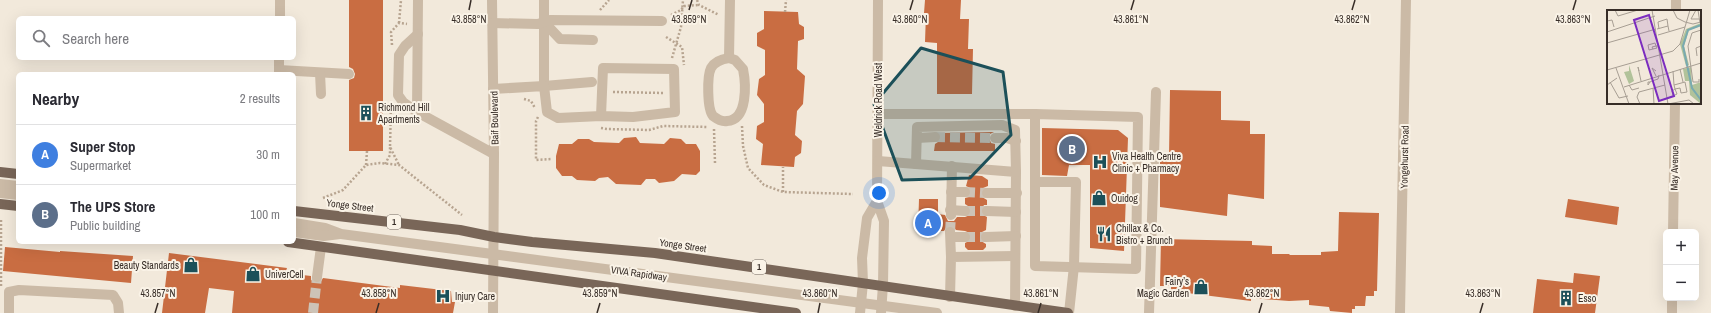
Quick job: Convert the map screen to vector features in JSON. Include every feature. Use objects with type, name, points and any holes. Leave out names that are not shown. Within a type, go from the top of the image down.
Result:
[{"type":"main road","points":[[0,172],[16,174]]},
{"type":"main road","points":[[0,204],[16,206]]},
{"type":"main road","name":"Yonge Street","points":[[296,211],[460,230],[494,237],[655,253],[1068,313]]},
{"type":"main road","points":[[296,243],[796,313]]},
{"type":"street","points":[[280,0],[280,16]]},
{"type":"street","points":[[417,112],[418,0]]},
{"type":"street","name":"Baif Boulevard","points":[[492,0],[494,154],[493,313]]},
{"type":"street","points":[[544,0],[544,86],[547,112],[558,118],[601,116],[634,117],[675,112],[674,69],[603,68],[601,116]]},
{"type":"street","points":[[729,58],[730,0]]},
{"type":"street","name":"Weldrick Road West","points":[[878,0],[877,201],[884,221],[881,309]]},
{"type":"street","name":"Yongehurst Road","points":[[1400,313],[1406,0]]},
{"type":"street","points":[[492,23],[538,24],[550,20],[662,21]]},
{"type":"street","points":[[544,22],[560,39],[593,40]]},
{"type":"street","points":[[418,34],[405,46],[399,55],[398,95],[403,102],[417,112],[494,154]]},
{"type":"street","points":[[729,58],[740,64],[744,74],[743,108],[741,114],[737,118],[726,122],[715,118],[709,108],[710,69],[718,61],[729,58]]},
{"type":"street","points":[[279,60],[279,72]]},
{"type":"street","points":[[296,72],[349,74]]},
{"type":"street","points":[[320,73],[321,94]]},
{"type":"street","points":[[493,89],[592,82]]},
{"type":"street","points":[[1149,313],[1156,92]]},
{"type":"street","name":"May Avenue","points":[[1673,229],[1675,104]]},
{"type":"street","points":[[878,114],[1035,114],[1138,117],[1136,269],[1035,266],[1035,114]]},
{"type":"street","points":[[916,164],[917,127],[1002,125],[1015,130],[1017,193],[1015,306]]},
{"type":"street","points":[[917,138],[935,137]]},
{"type":"street","points":[[995,138],[1007,138],[1016,141]]},
{"type":"street","points":[[878,161],[1016,172]]},
{"type":"street","points":[[952,166],[950,213],[965,211]]},
{"type":"street","points":[[1035,182],[1076,182],[1074,266],[1068,313]]},
{"type":"street","points":[[0,184],[16,186]]},
{"type":"street","points":[[951,192],[965,192]]},
{"type":"street","points":[[0,193],[16,195]]},
{"type":"street","points":[[988,193],[1017,193]]},
{"type":"street","name":"Weldrick Road West","points":[[860,308],[863,283],[862,258],[867,218],[877,201]]},
{"type":"street","points":[[987,211],[1016,212]]},
{"type":"street","name":"VIVA Rapidway","points":[[296,224],[325,228],[341,234],[494,254],[860,308],[937,313]]},
{"type":"street","name":"VIVA Rapidway","points":[[296,232],[324,236],[341,234]]},
{"type":"street","points":[[950,296],[951,234],[966,237]]},
{"type":"street","points":[[986,237],[1016,236]]},
{"type":"street","points":[[317,277],[321,247]]},
{"type":"street","points":[[951,257],[1015,256]]},
{"type":"street","points":[[9,313],[9,292],[19,290],[112,295],[118,303],[119,313]]},
{"type":"street","points":[[1672,301],[1672,313]]},
{"type":"path","points":[[399,23],[400,0]]},
{"type":"path","points":[[668,69],[681,28],[684,6],[683,0]]},
{"type":"path","points":[[697,0],[699,5]]},
{"type":"path","points":[[785,12],[786,0]]},
{"type":"path","points":[[662,21],[669,15],[681,10],[684,6],[699,5],[716,14],[730,16]]},
{"type":"path","points":[[666,37],[676,43]]},
{"type":"path","points":[[602,92],[675,93]]},
{"type":"path","points":[[741,114],[743,146],[748,168],[764,185],[783,192],[854,194]]},
{"type":"path","points":[[539,115],[536,121],[536,160],[551,159]]},
{"type":"path","points":[[714,127],[716,163]]},
{"type":"path","points":[[385,164],[390,155],[390,147]]},
{"type":"path","points":[[323,198],[343,190],[366,165],[367,151]]},
{"type":"path","points":[[366,165],[385,164],[399,166],[462,215]]},
{"type":"path","points":[[783,167],[783,192]]},
{"type":"path","points":[[2,220],[1,290],[9,292]]},
{"type":"highlighted area","points":[[921,48],[1003,72],[1011,135],[970,178],[902,180],[874,104]]},
{"type":"building","name":"Richmond Hill Apartments","points":[[349,0],[383,0],[383,151],[349,151],[349,80],[354,78],[355,74],[353,69],[349,67]]},
{"type":"building","points":[[925,0],[961,0],[960,19],[969,19],[968,49],[973,49],[972,94],[937,94],[937,43],[925,42]]},
{"type":"building","points":[[764,11],[798,12],[799,24],[804,27],[804,39],[798,41],[797,69],[805,76],[803,104],[797,111],[795,135],[802,141],[801,153],[795,157],[794,167],[761,165],[763,144],[756,139],[757,126],[764,122],[764,104],[757,95],[759,79],[765,75],[765,50],[757,46],[757,33],[764,29]]},
{"type":"building","points":[[1170,90],[1221,91],[1221,120],[1250,121],[1250,134],[1265,134],[1264,199],[1228,194],[1227,216],[1160,207],[1160,157],[1169,157]]},
{"type":"building","points":[[1042,128],[1118,130],[1128,138],[1124,251],[1090,248],[1090,165],[1069,165],[1067,176],[1042,175]]},
{"type":"building","points":[[994,132],[990,134],[989,138],[991,143],[995,144],[995,151],[934,151],[935,144],[941,140],[940,133]]},
{"type":"building","points":[[636,137],[640,143],[664,144],[670,138],[681,139],[686,144],[696,144],[700,151],[700,171],[696,175],[682,174],[674,181],[659,183],[655,179],[646,179],[641,185],[616,184],[608,177],[599,178],[595,181],[577,180],[572,176],[562,176],[556,168],[556,156],[559,144],[572,144],[578,139],[589,139],[594,142],[619,143],[624,138]]},
{"type":"building","points":[[969,175],[982,176],[988,180],[988,186],[983,188],[981,193],[982,197],[987,200],[987,205],[984,205],[981,210],[981,214],[987,217],[986,230],[982,232],[980,237],[981,241],[986,244],[986,247],[983,250],[968,250],[965,247],[965,243],[971,240],[970,233],[956,230],[953,226],[947,226],[944,231],[918,231],[919,199],[938,199],[938,214],[945,215],[948,221],[954,221],[957,217],[965,217],[970,215],[971,208],[965,204],[965,198],[969,197],[971,192],[970,188],[966,186]]},
{"type":"building","points":[[1568,199],[1619,207],[1617,225],[1565,217]]},
{"type":"building","points":[[1339,212],[1379,213],[1377,291],[1374,291],[1374,296],[1366,296],[1365,306],[1355,306],[1355,309],[1352,309],[1352,313],[1330,311],[1329,307],[1309,305],[1309,300],[1289,301],[1251,298],[1251,301],[1171,291],[1171,286],[1160,286],[1161,239],[1252,241],[1252,245],[1272,246],[1272,254],[1321,255],[1321,252],[1338,251]]},
{"type":"building","points":[[5,247],[133,256],[131,283],[3,271]]},
{"type":"building","points":[[169,253],[287,268],[286,271],[294,274],[311,276],[311,280],[316,283],[320,283],[323,278],[400,288],[400,285],[451,291],[452,302],[455,302],[453,313],[232,313],[234,291],[209,288],[205,313],[162,313]]},
{"type":"building","name":"Esso","points":[[1574,273],[1600,276],[1595,313],[1533,313],[1537,279],[1573,283]]},
{"type":"tunnel","points":[[935,137],[995,138]]},
{"type":"tunnel","points":[[965,192],[987,193]]},
{"type":"tunnel","points":[[965,211],[987,211]]},
{"type":"tunnel","points":[[950,232],[951,215]]},
{"type":"tunnel","points":[[965,237],[986,237]]},
{"type":"tunnel","points":[[313,313],[317,277]]},
{"type":"place","name":"Richmond Hill Apartments","points":[[366,113]]},
{"type":"place","name":"The UPS Store","points":[[1072,149]]},
{"type":"place","name":"Viva Health Centre Clinic + Pharmacy","points":[[1100,162]]},
{"type":"place","name":"Ouidog","points":[[1099,198]]},
{"type":"place","name":"Super Stop","points":[[928,223]]},
{"type":"place","name":"Chillax & Co. Bistro + Brunch","points":[[1104,234]]},
{"type":"place","name":"Beauty Standards","points":[[191,265]]},
{"type":"place","name":"UniverCell","points":[[253,274]]},
{"type":"place","name":"Fairy’s Magic Garden","points":[[1201,287]]},
{"type":"place","name":"Injury Care","points":[[443,296]]},
{"type":"place","name":"Esso","points":[[1566,298]]}]
